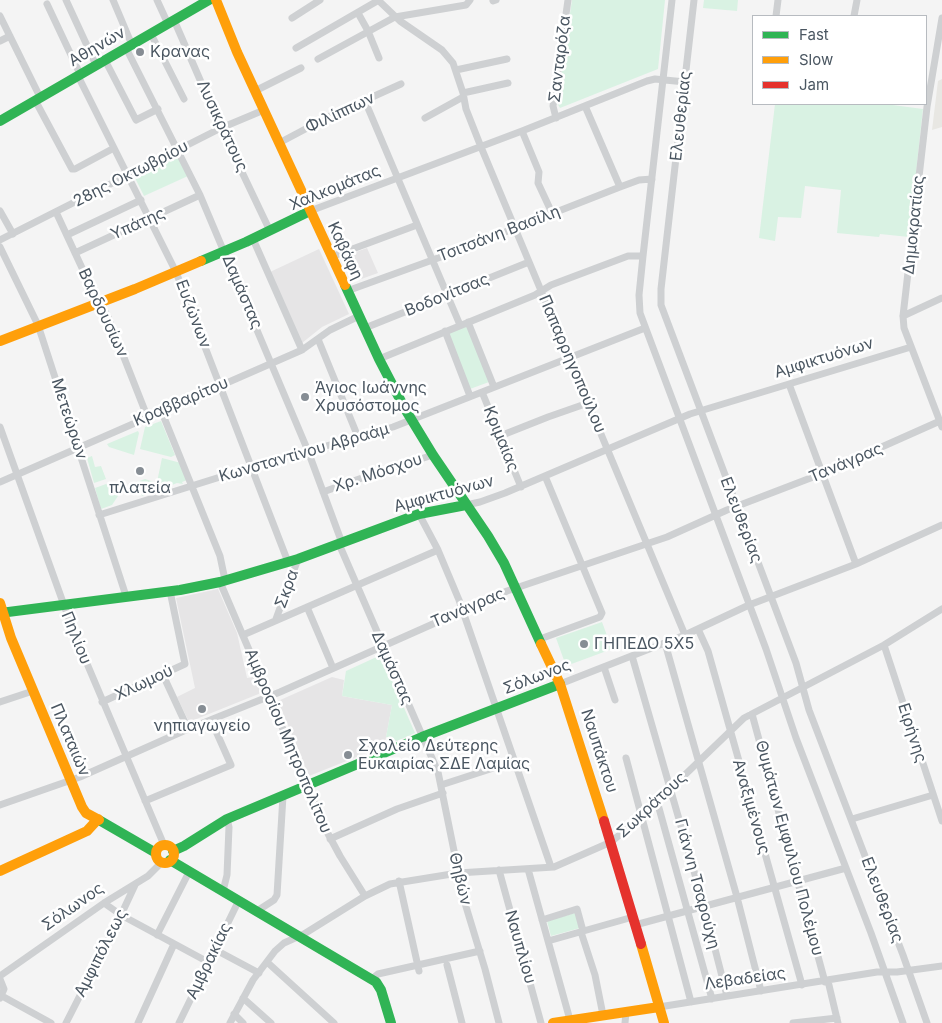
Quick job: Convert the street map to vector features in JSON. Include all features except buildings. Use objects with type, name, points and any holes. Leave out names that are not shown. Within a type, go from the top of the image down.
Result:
[{"type":"street","points":[[66,0],[136,120],[158,109]]},
{"type":"street","name":"Δαμάστας","points":[[113,0],[129,46],[225,251],[308,452],[356,586],[422,736]]},
{"type":"street","name":"Λυσικράτους","points":[[157,0],[171,22],[270,231]]},
{"type":"street","name":"Αθηνών","points":[[0,121],[209,0]]},
{"type":"street","name":"Καβάφη","points":[[216,0],[310,212],[379,358],[411,420],[466,505]]},
{"type":"street","points":[[292,18],[320,0]]},
{"type":"street","points":[[296,48],[378,0]]},
{"type":"street","name":"Παπαρρηγοπούλου","points":[[378,0],[395,17],[442,50],[449,57],[456,70],[466,109],[686,635]]},
{"type":"street","name":"Σανταρόζα","points":[[556,118],[553,106],[568,0]]},
{"type":"street","name":"Ελευθερίας","points":[[672,0],[638,305],[678,418],[716,515],[903,1023]]},
{"type":"street","name":"Ελευθερίας","points":[[694,0],[660,298],[667,322],[927,1023]]},
{"type":"street","points":[[776,15],[778,0]]},
{"type":"street","points":[[854,15],[856,0]]},
{"type":"street","points":[[318,59],[395,17],[468,3]]},
{"type":"street","name":"Ευζώνων","points":[[48,4],[79,75],[176,272],[252,467],[293,560]]},
{"type":"street","points":[[358,13],[379,58]]},
{"type":"street","points":[[0,16],[69,166],[72,169],[76,169],[114,148]]},
{"type":"street","name":"Δημοκρατίας","points":[[941,424],[904,328],[903,316],[927,106],[942,18]]},
{"type":"street","points":[[151,34],[184,99]]},
{"type":"street","points":[[0,40],[10,36]]},
{"type":"street","points":[[456,70],[506,59]]},
{"type":"street","points":[[255,91],[301,68]]},
{"type":"street","name":"Χαλκομάτας","points":[[0,341],[176,272],[310,212],[522,132],[647,81],[685,82]]},
{"type":"street","points":[[425,118],[463,95],[508,82]]},
{"type":"street","name":"Φιλίππων","points":[[279,142],[328,117],[401,84]]},
{"type":"street","points":[[365,100],[460,325]]},
{"type":"street","points":[[585,106],[620,187]]},
{"type":"street","name":"28ης Οκτωβρίου","points":[[0,240],[178,149],[264,110]]},
{"type":"street","points":[[522,132],[539,172],[538,183],[552,214]]},
{"type":"street","name":"Τσιτσάνη Βασίλη","points":[[347,291],[620,187],[640,180],[652,179]]},
{"type":"street","name":"Υπάτης","points":[[75,253],[200,196]]},
{"type":"street","points":[[67,235],[141,200]]},
{"type":"street","points":[[0,211],[12,234]]},
{"type":"street","name":"Βαρδουσίων","points":[[56,212],[108,317],[147,416]]},
{"type":"street","points":[[332,257],[417,225]]},
{"type":"street","points":[[253,239],[302,350]]},
{"type":"street","name":"Μετεώρων","points":[[0,247],[38,325],[126,596]]},
{"type":"street","points":[[379,358],[542,291],[551,285],[628,256],[643,256]]},
{"type":"street","name":"Βοδονίτσας","points":[[365,328],[529,262]]},
{"type":"street","points":[[903,316],[942,298]]},
{"type":"street","name":"Κραββαρίτου","points":[[0,482],[147,416],[302,350],[330,330],[359,316]]},
{"type":"street","points":[[468,322],[494,387]]},
{"type":"street","name":"Κωνσταντίνου Αβραάμ","points":[[99,515],[411,420],[645,328]]},
{"type":"street","points":[[445,331],[470,396]]},
{"type":"street","points":[[318,339],[358,437]]},
{"type":"street","name":"Αμφικτυόνων","points":[[1,610],[170,591],[223,581],[340,544],[419,514],[480,502],[521,487],[700,410],[912,347]]},
{"type":"street","points":[[789,384],[856,564]]},
{"type":"street","name":"Κριμαίας","points":[[482,392],[521,487]]},
{"type":"street","points":[[500,436],[588,403]]},
{"type":"street","name":"Αμβροσίου Μητροπολίτου","points":[[161,410],[220,556],[223,581],[243,635],[330,839],[365,896]]},
{"type":"street","name":"Τανάγρας","points":[[0,805],[70,780],[126,757],[516,588],[648,544],[941,424]]},
{"type":"street","name":"Πηλίου","points":[[0,427],[63,604],[102,702],[145,801],[165,854]]},
{"type":"street","name":"Χρ. Μόσχου","points":[[323,492],[433,455]]},
{"type":"street","points":[[540,639],[602,616],[545,476]]},
{"type":"street","name":"Ναυπάκτου","points":[[466,505],[497,551],[560,684],[611,842],[664,1023]]},
{"type":"street","points":[[419,514],[453,584],[551,867]]},
{"type":"street","name":"Σόλωνος","points":[[0,978],[104,903],[148,876],[165,854],[228,819],[422,736],[686,635],[749,605],[856,564],[942,525]]},
{"type":"street","points":[[243,635],[438,550]]},
{"type":"street","name":"Σκρα","points":[[276,619],[293,560]]},
{"type":"street","name":"Χλωμού","points":[[102,702],[185,664],[170,591]]},
{"type":"street","points":[[306,606],[333,668]]},
{"type":"street","name":"Σωκράτους","points":[[230,1023],[259,973],[282,944],[299,937],[386,885],[458,873],[551,867],[611,842],[641,817],[730,730],[752,714],[884,645],[942,609]]},
{"type":"street","name":"Πλαταιών","points":[[1,610],[70,780],[85,811],[165,854],[189,872],[372,979]]},
{"type":"street","name":"Αναξιμένους","points":[[698,628],[708,651],[802,986]]},
{"type":"street","points":[[665,643],[737,898],[761,992]]},
{"type":"street","name":"Ειρήνης","points":[[884,645],[942,821]]},
{"type":"street","name":"Γιάννη Τσαρούχη","points":[[632,656],[704,906],[727,996]]},
{"type":"street","points":[[604,667],[615,700]]},
{"type":"street","points":[[163,674],[188,729]]},
{"type":"street","points":[[0,702],[33,691]]},
{"type":"street","name":"Θυμάτων Εμφυλίου Πολέμου","points":[[752,714],[838,1020]]},
{"type":"street","points":[[145,801],[231,765],[211,720]]},
{"type":"street","name":"Θηβών","points":[[422,736],[436,767],[441,785],[464,900],[480,951],[498,1023]]},
{"type":"street","points":[[626,758],[692,1002]]},
{"type":"street","points":[[441,785],[514,761]]},
{"type":"street","points":[[330,839],[398,809],[443,793]]},
{"type":"street","points":[[852,819],[933,795]]},
{"type":"street","points":[[257,911],[274,900],[277,895],[283,796]]},
{"type":"street","points":[[657,801],[712,999]]},
{"type":"street","points":[[0,871],[87,830],[98,819]]},
{"type":"street","points":[[223,891],[228,876],[230,827],[228,819]]},
{"type":"street","points":[[548,941],[582,931],[669,916],[846,868]]},
{"type":"street","points":[[528,869],[570,1020]]},
{"type":"street","name":"Ναυπλίου","points":[[499,870],[541,1023]]},
{"type":"street","points":[[157,935],[189,872]]},
{"type":"street","points":[[399,882],[418,968]]},
{"type":"street","name":"Αμφιπόλεως","points":[[66,1023],[121,915],[135,883]]},
{"type":"street","name":"Αμβρακίας","points":[[179,1023],[239,900]]},
{"type":"street","points":[[104,903],[121,915],[208,962]]},
{"type":"street","points":[[542,920],[577,909],[596,979],[603,1015]]},
{"type":"street","points":[[138,1023],[174,944]]},
{"type":"street","points":[[214,949],[259,973]]},
{"type":"street","points":[[391,1023],[381,990],[372,979],[378,974],[418,968],[480,951]]},
{"type":"street","points":[[267,962],[334,1023]]},
{"type":"street","points":[[447,965],[462,1023]]},
{"type":"street","name":"Λεβαδείας","points":[[553,1023],[603,1015],[625,1018],[659,1008],[727,996],[885,972],[909,971],[942,966]]},
{"type":"street","points":[[0,978],[4,986],[1,997],[51,1023]]},
{"type":"street","points":[[243,998],[272,1023]]},
{"type":"street","points":[[234,1014],[243,1023]]},
{"type":"street","points":[[793,1023],[838,1020]]},
{"type":"shaded area","points":[[942,79],[942,127],[932,130],[938,81]]},
{"type":"shaded area","points":[[367,248],[378,273],[353,282],[342,257]]},
{"type":"shaded area","points":[[319,249],[349,314],[322,327],[302,343],[270,272]]},
{"type":"shaded area","points":[[218,589],[237,633],[247,678],[254,677],[261,693],[189,722],[177,697],[195,688],[176,598]]},
{"type":"shaded area","points":[[332,677],[344,680],[342,696],[392,705],[384,746],[309,776],[278,701]]},
{"type":"green space","points":[[572,0],[665,0],[658,69],[560,108],[557,103]]},
{"type":"green space","points":[[704,0],[738,0],[737,11],[703,8]]},
{"type":"green space","points":[[775,105],[893,105],[923,109],[909,237],[880,234],[879,237],[837,233],[841,190],[805,186],[801,218],[778,217],[775,241],[759,238]]},
{"type":"green space","points":[[178,156],[188,176],[144,196],[135,178]]},
{"type":"green space","points":[[467,325],[489,382],[470,389],[447,332]]},
{"type":"green space","points":[[161,421],[175,455],[171,457],[140,449],[145,427]]},
{"type":"green space","points":[[138,431],[134,455],[109,447],[107,444]]},
{"type":"green space","points":[[92,456],[95,467],[101,466],[106,479],[94,483],[87,458]]},
{"type":"green space","points":[[162,458],[181,463],[187,480],[182,482],[183,484],[177,483],[172,485],[169,481],[162,484],[164,488],[157,490]]},
{"type":"green space","points":[[145,479],[154,482],[150,493],[142,496],[137,482]]},
{"type":"green space","points":[[106,484],[115,490],[118,496],[112,505],[101,509],[95,488]]},
{"type":"green space","name":"ΓΗΠΕΔΟ 5X5","points":[[602,622],[612,649],[566,666],[556,638]]},
{"type":"green space","points":[[381,655],[415,733],[397,741],[386,737],[392,705],[342,696],[346,671]]},
{"type":"green space","points":[[575,913],[580,928],[551,936],[547,921]]},
{"type":"traffic: fast","points":[[0,121],[209,0]]},
{"type":"traffic: fast","points":[[201,261],[310,211]]},
{"type":"traffic: fast","points":[[345,285],[379,359],[405,409],[504,563],[541,644]]},
{"type":"traffic: fast","points":[[0,613],[180,590],[220,582],[298,559],[419,514],[466,505]]},
{"type":"traffic: fast","points":[[173,851],[227,819],[422,737],[560,684]]},
{"type":"traffic: fast","points":[[99,820],[156,853]]},
{"type":"traffic: fast","points":[[170,860],[376,982],[381,990],[391,1023]]},
{"type":"traffic: slow","points":[[216,0],[237,52],[345,285]]},
{"type":"traffic: slow","points":[[0,341],[135,289],[201,261]]},
{"type":"traffic: slow","points":[[0,603],[11,638],[82,807],[86,813],[99,820]]},
{"type":"traffic: slow","points":[[541,644],[560,684],[604,821]]},
{"type":"traffic: slow","points":[[0,871],[87,831],[98,819]]},
{"type":"traffic: slow","points":[[165,845],[171,848],[174,854],[171,860],[165,863],[159,860],[156,854],[159,848],[165,845]]},
{"type":"traffic: slow","points":[[641,944],[664,1023]]},
{"type":"traffic: slow","points":[[553,1023],[659,1007]]},
{"type":"traffic: jam","points":[[604,821],[641,944]]},
{"type":"place","name":"Κρανας","points":[[140,52]]},
{"type":"place","name":"Άγιος Ιωάννης Χρυσόστομος","points":[[305,397]]},
{"type":"place","name":"πλατεία","points":[[140,471]]},
{"type":"place","name":"ΓΗΠΕΔΟ 5X5","points":[[584,644]]},
{"type":"place","name":"νηπιαγωγείο","points":[[202,709]]},
{"type":"place","name":"Σχολείο Δεύτερης Ευκαιρίας ΣΔΕ Λαμίας","points":[[348,755]]}]
